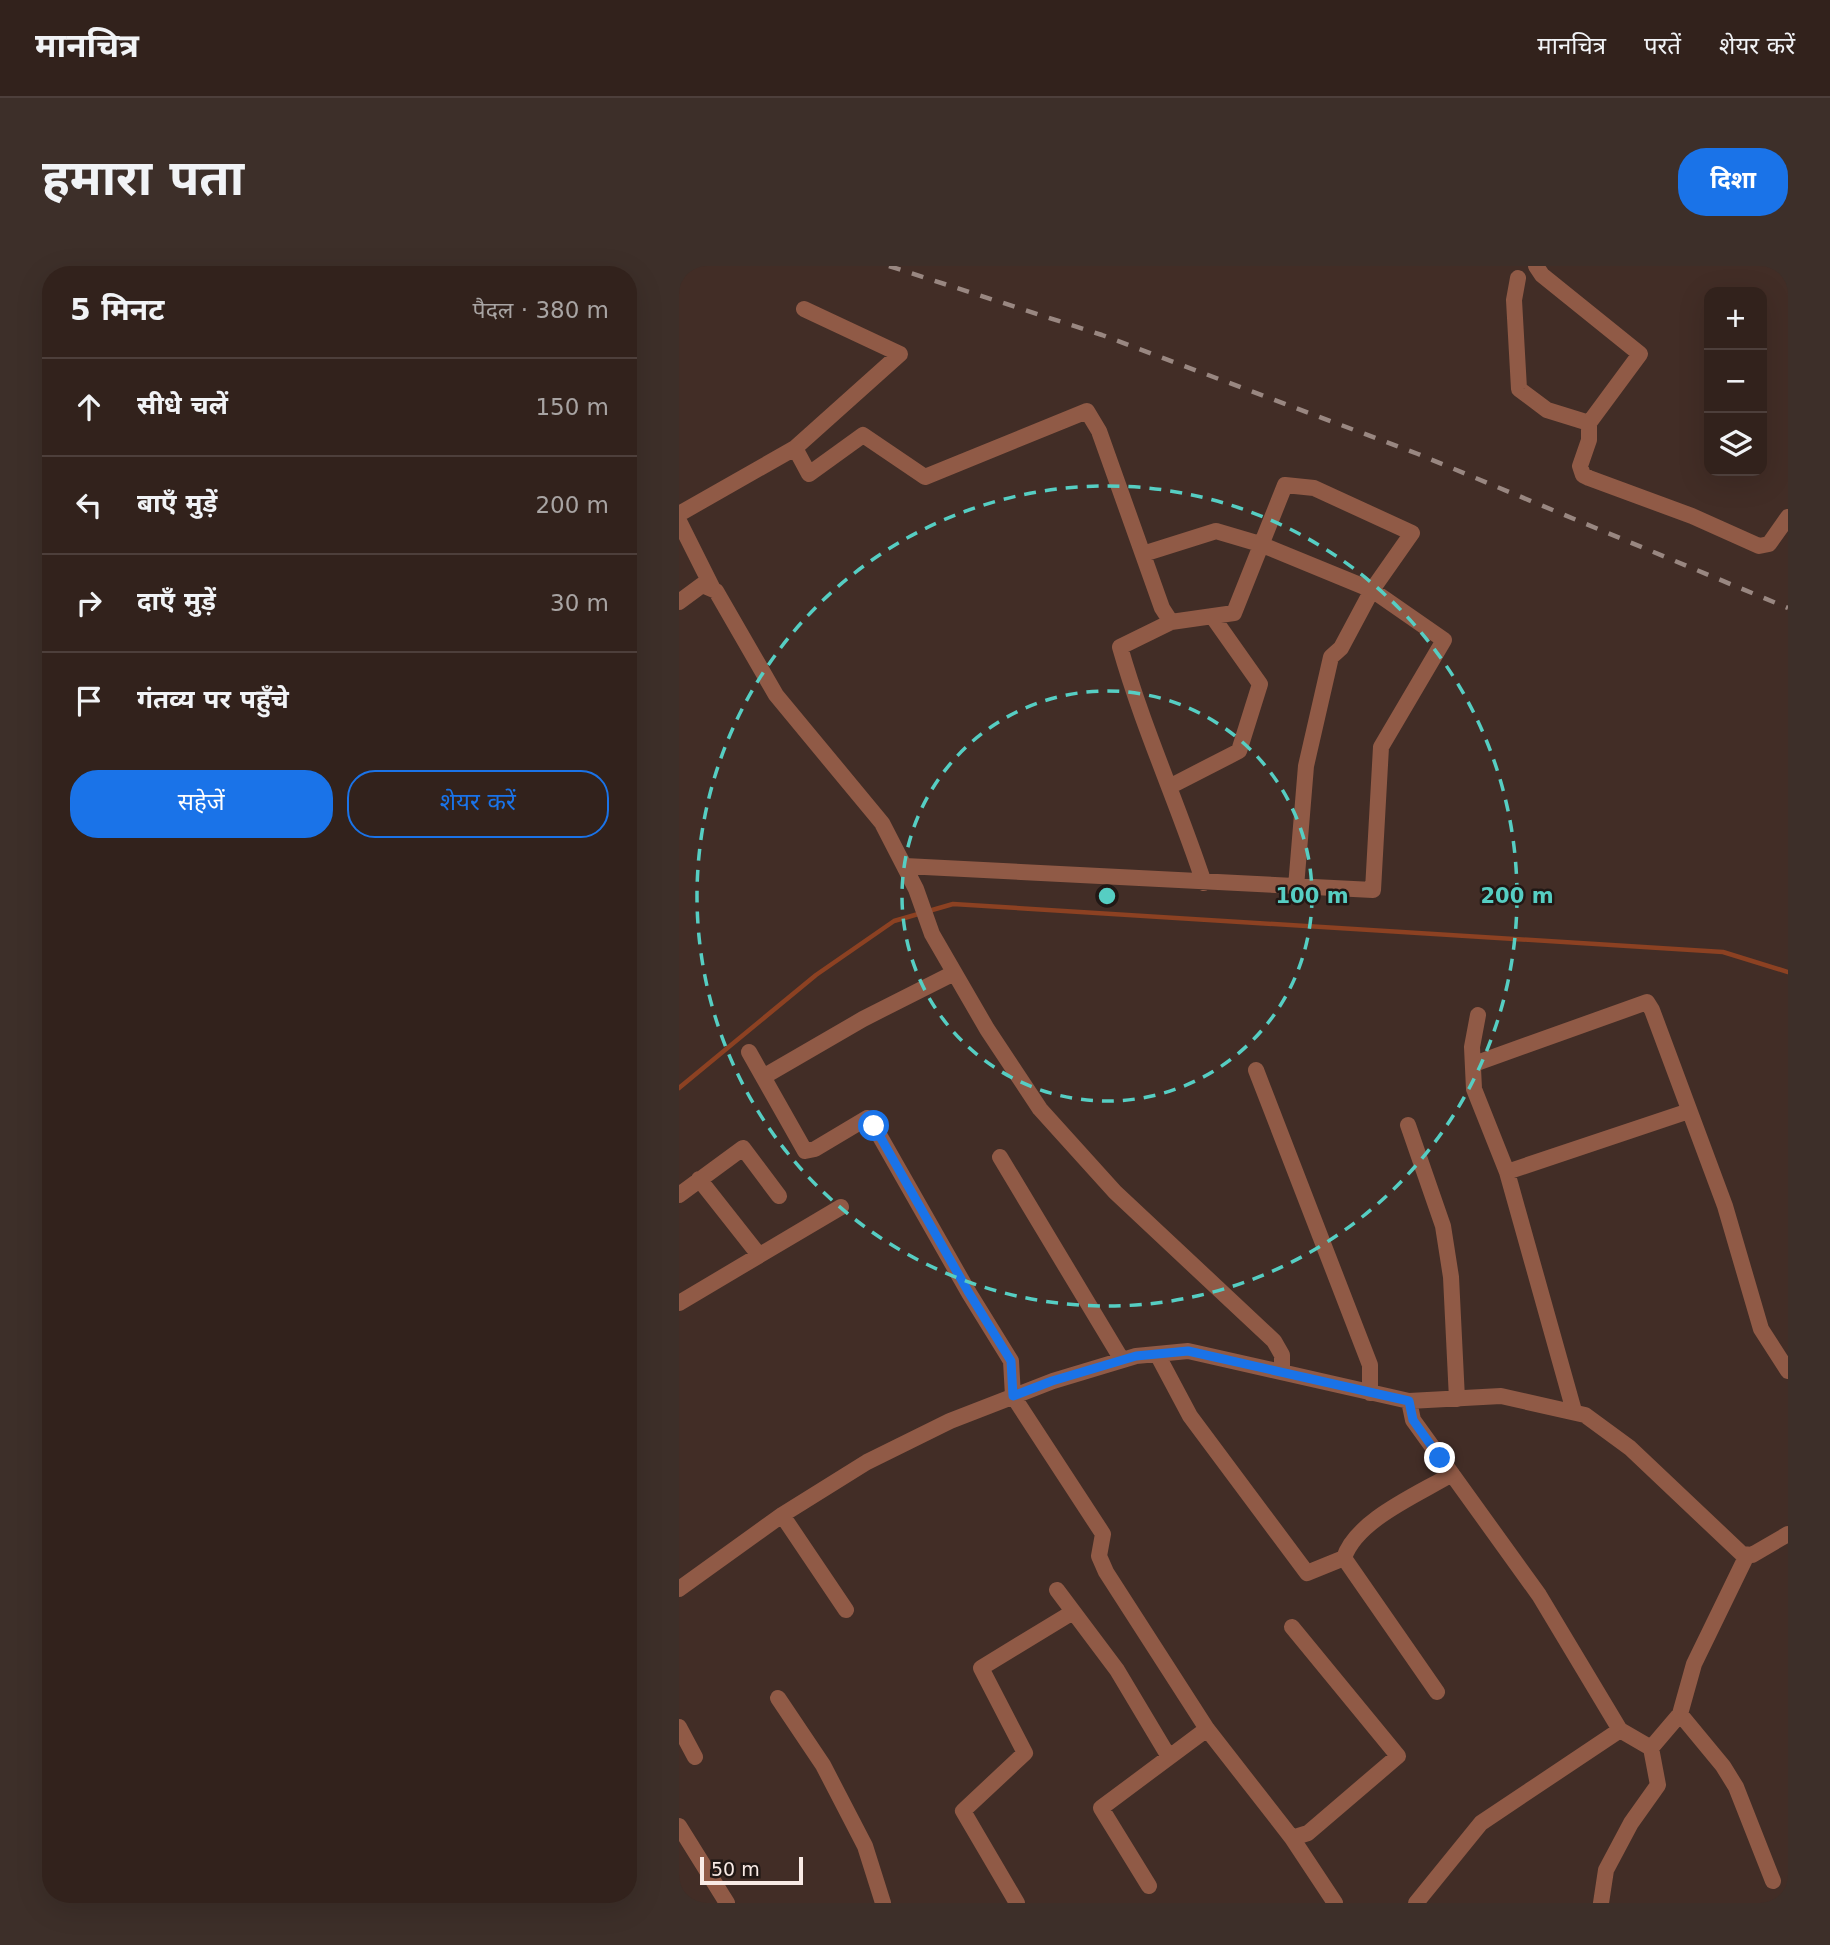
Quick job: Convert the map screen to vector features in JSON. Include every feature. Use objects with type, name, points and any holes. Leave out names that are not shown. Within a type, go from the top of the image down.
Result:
[{"type":"street","points":[[1536,266],[1542,275],[1640,354],[1589,424],[1589,440],[1580,466],[1589,478],[1692,516],[1759,546],[1769,544],[1788,517]]},
{"type":"street","points":[[1518,278],[1514,300],[1519,388],[1547,410],[1589,424]]},
{"type":"street","points":[[679,514],[795,448],[900,354],[804,309]]},
{"type":"street","points":[[795,448],[809,474],[863,435],[925,477],[1087,411],[1099,431],[1162,608],[1171,622]]},
{"type":"street","points":[[1204,883],[1170,787],[1135,702],[1120,647],[1171,622],[1234,613],[1286,485],[1314,488],[1412,533],[1372,590],[1341,649],[1331,657],[1306,765],[1296,887]]},
{"type":"street","points":[[679,521],[712,587],[776,695],[882,823],[916,889],[932,934],[1040,1109],[1115,1192],[1274,1341],[1282,1355],[1282,1372]]},
{"type":"street","points":[[905,866],[1373,890],[1381,747],[1444,640],[1372,590],[1260,544],[1216,531],[1143,554]]},
{"type":"street","points":[[679,601],[701,585],[712,587]]},
{"type":"street","points":[[1170,787],[1239,751],[1259,684],[1212,616]]},
{"type":"street","points":[[763,1077],[863,1019],[954,973]]},
{"type":"street","points":[[1474,1064],[1647,1002],[1725,1206],[1761,1329],[1788,1371]]},
{"type":"street","points":[[1478,1015],[1472,1047],[1474,1089],[1507,1172],[1574,1411]]},
{"type":"street","points":[[749,1052],[805,1151],[815,1149],[867,1118],[874,1126],[1011,1361],[1013,1396],[1103,1534],[1099,1556],[1106,1572],[1207,1729],[1292,1838],[1335,1903]]},
{"type":"street","points":[[1256,1070],[1370,1365],[1370,1393]]},
{"type":"street","points":[[1507,1172],[1689,1111]]},
{"type":"street","points":[[1408,1125],[1443,1226],[1451,1277],[1457,1399]]},
{"type":"street","points":[[679,1195],[743,1148],[779,1196]]},
{"type":"street","points":[[1000,1157],[1122,1360]]},
{"type":"street","points":[[699,1179],[759,1255]]},
{"type":"street","points":[[679,1303],[841,1207]]},
{"type":"street","points":[[679,1589],[782,1515],[867,1462],[950,1421],[1013,1396],[1122,1360],[1188,1351],[1409,1401],[1501,1396],[1574,1411],[1597,1421],[1630,1448],[1742,1554],[1747,1555]]},
{"type":"street","points":[[1157,1354],[1190,1416],[1307,1573],[1344,1558]]},
{"type":"street","points":[[1409,1401],[1413,1420],[1538,1595],[1620,1730],[1651,1748],[1658,1785],[1631,1823],[1606,1870],[1601,1903]]},
{"type":"street","points":[[1437,1692],[1344,1558],[1347,1546],[1364,1527],[1452,1474]]},
{"type":"street","points":[[782,1515],[846,1609]]},
{"type":"street","points":[[1651,1748],[1680,1714],[1694,1664],[1747,1555],[1788,1534]]},
{"type":"street","points":[[1057,1590],[1117,1670],[1169,1756]]},
{"type":"street","points":[[1017,1903],[963,1811],[1025,1753],[981,1668],[1073,1612]]},
{"type":"street","points":[[1292,1627],[1398,1756],[1308,1833],[1292,1838]]},
{"type":"street","points":[[778,1698],[823,1765],[859,1835],[883,1903]]},
{"type":"street","points":[[1680,1714],[1723,1766],[1736,1787],[1773,1881]]},
{"type":"street","points":[[679,1727],[695,1757]]},
{"type":"street","points":[[1149,1886],[1101,1808],[1207,1729]]},
{"type":"street","points":[[1416,1903],[1481,1823],[1620,1730]]},
{"type":"street","points":[[679,1826],[727,1903]]},
{"type":"waterway","points":[[679,1088],[816,975],[894,921],[953,904],[1723,952],[1788,972]]},
{"type":"railway","points":[[889,266],[1102,335],[1418,454],[1788,608]]},
{"type":"route","points":[[874,1126],[1011,1361],[1013,1396],[1052,1381],[1136,1356],[1188,1351],[1409,1401],[1413,1420],[1440,1458]]}]
